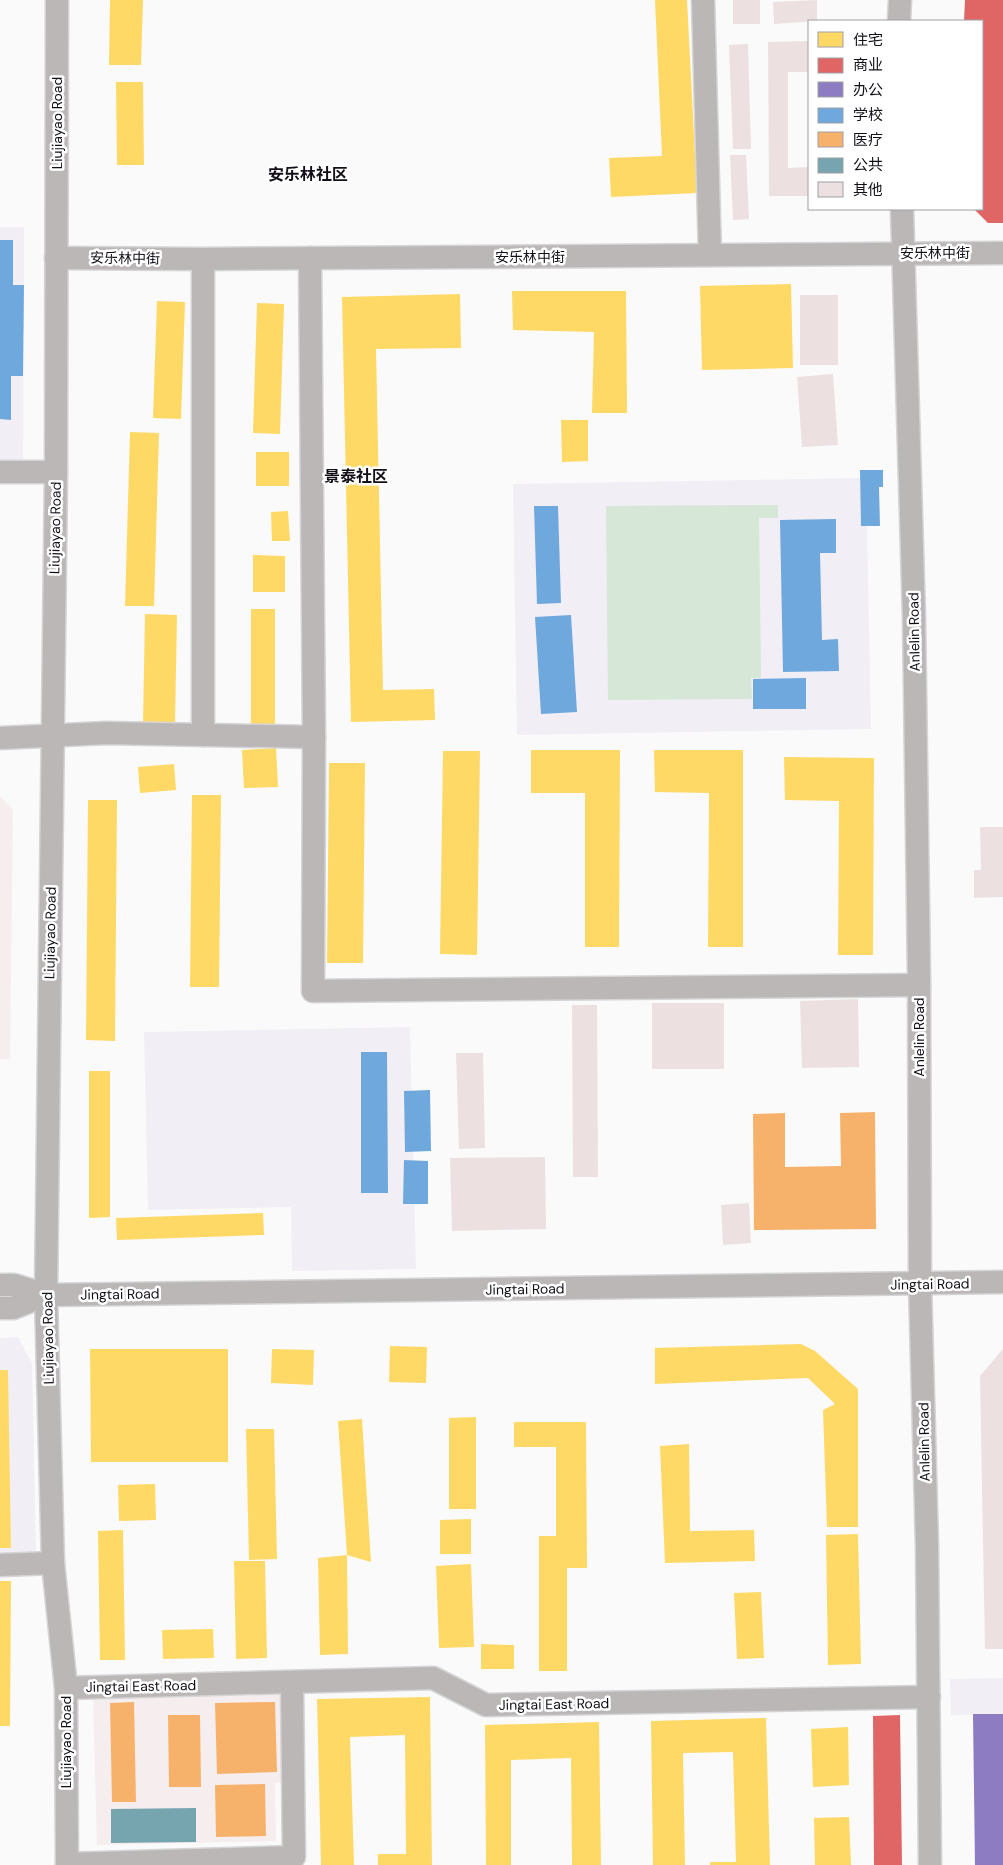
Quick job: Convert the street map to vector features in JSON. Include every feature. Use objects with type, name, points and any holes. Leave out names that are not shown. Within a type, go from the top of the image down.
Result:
[{"type":"street","name":"Liujiayao Road","points":[[57,0],[56,472],[51,735],[46,1295],[53,1563],[66,1688],[67,1864]]},
{"type":"street","points":[[703,0],[710,255]]},
{"type":"street","points":[[899,20],[900,0]]},
{"type":"street","name":"Anlelin Road","points":[[902,210],[914,618],[919,985],[920,1284],[929,1697],[930,1865]]},
{"type":"street","name":"安乐林中街","points":[[56,258],[203,259],[1003,253]]},
{"type":"street","points":[[310,258],[314,737],[313,991],[919,985]]},
{"type":"street","points":[[203,259],[203,735]]},
{"type":"street","points":[[0,472],[56,472]]},
{"type":"street","points":[[0,738],[51,735],[314,737]]},
{"type":"street","name":"Jingtai Road","points":[[46,1295],[1003,1282]]},
{"type":"street","points":[[0,1285],[14,1285],[46,1295]]},
{"type":"street","points":[[0,1308],[13,1308],[46,1295]]},
{"type":"street","points":[[0,1565],[53,1563]]},
{"type":"street","name":"Jingtai East Road","points":[[66,1688],[433,1678],[486,1705],[929,1697]]},
{"type":"street","points":[[67,1864],[294,1857],[292,1683]]},
{"type":"shaded area","points":[[0,227],[24,227],[23,461],[0,461]]},
{"type":"shaded area","points":[[860,478],[861,526],[867,526],[871,729],[517,735],[513,484]]},
{"type":"shaded area","points":[[0,796],[13,810],[10,1059],[0,1059]]},
{"type":"shaded area","points":[[410,1027],[416,1269],[292,1271],[291,1207],[148,1210],[144,1032]]},
{"type":"shaded area","points":[[18,1337],[32,1363],[36,1556],[0,1557],[0,1338]]},
{"type":"shaded area","points":[[1003,1678],[1003,1714],[951,1715],[950,1679]]},
{"type":"shaded area","points":[[284,1694],[286,1782],[275,1783],[276,1841],[97,1845],[93,1698]]},
{"type":"green space","points":[[778,505],[778,518],[759,518],[761,678],[751,678],[752,699],[608,700],[606,506]]},
{"type":"building: 住宅","points":[[110,0],[143,0],[141,65],[109,65]]},
{"type":"building: 住宅","points":[[655,0],[687,0],[697,193],[611,197],[609,158],[662,156]]},
{"type":"building: 住宅","points":[[116,82],[143,82],[144,165],[117,165]]},
{"type":"building: 住宅","points":[[791,284],[793,368],[702,370],[700,286]]},
{"type":"building: 住宅","points":[[512,291],[626,291],[627,413],[592,413],[594,332],[513,330]]},
{"type":"building: 住宅","points":[[460,294],[461,348],[376,349],[383,690],[434,689],[435,720],[351,722],[342,297]]},
{"type":"building: 住宅","points":[[157,301],[185,302],[181,419],[153,418]]},
{"type":"building: 住宅","points":[[257,303],[284,304],[280,434],[253,433]]},
{"type":"building: 住宅","points":[[561,420],[588,420],[588,461],[562,462]]},
{"type":"building: 住宅","points":[[130,432],[159,433],[154,606],[125,606]]},
{"type":"building: 住宅","points":[[256,452],[289,452],[289,486],[256,486]]},
{"type":"building: 住宅","points":[[288,511],[290,541],[272,541],[271,512]]},
{"type":"building: 住宅","points":[[253,555],[285,556],[285,592],[253,592]]},
{"type":"building: 住宅","points":[[251,609],[275,609],[275,728],[251,729]]},
{"type":"building: 住宅","points":[[145,614],[177,615],[175,723],[143,723]]},
{"type":"building: 住宅","points":[[276,748],[278,787],[244,788],[242,750]]},
{"type":"building: 住宅","points":[[531,750],[620,750],[619,947],[585,947],[585,793],[531,793]]},
{"type":"building: 住宅","points":[[654,750],[743,750],[743,947],[708,947],[709,793],[655,792]]},
{"type":"building: 住宅","points":[[443,751],[480,751],[477,955],[440,954]]},
{"type":"building: 住宅","points":[[784,757],[874,758],[873,955],[838,955],[839,801],[785,800]]},
{"type":"building: 住宅","points":[[329,763],[365,763],[363,963],[327,963]]},
{"type":"building: 住宅","points":[[174,764],[176,790],[140,793],[138,767]]},
{"type":"building: 住宅","points":[[192,795],[221,795],[219,987],[190,987]]},
{"type":"building: 住宅","points":[[88,800],[117,800],[115,1041],[86,1040]]},
{"type":"building: 住宅","points":[[89,1071],[110,1071],[110,1217],[89,1218]]},
{"type":"building: 住宅","points":[[263,1213],[264,1235],[117,1240],[116,1218]]},
{"type":"building: 住宅","points":[[801,1344],[815,1351],[858,1389],[858,1527],[827,1527],[823,1410],[835,1404],[808,1378],[655,1384],[655,1348]]},
{"type":"building: 住宅","points":[[390,1346],[427,1347],[426,1383],[389,1382]]},
{"type":"building: 住宅","points":[[90,1349],[228,1349],[228,1462],[91,1462]]},
{"type":"building: 住宅","points":[[272,1349],[314,1350],[313,1385],[271,1383]]},
{"type":"building: 住宅","points":[[0,1370],[8,1370],[11,1548],[0,1548]]},
{"type":"building: 住宅","points":[[476,1417],[476,1509],[449,1509],[449,1418]]},
{"type":"building: 住宅","points":[[362,1419],[371,1562],[347,1555],[338,1421]]},
{"type":"building: 住宅","points":[[514,1422],[586,1422],[587,1568],[567,1568],[567,1671],[539,1671],[539,1536],[556,1536],[556,1447],[514,1447]]},
{"type":"building: 住宅","points":[[246,1429],[274,1429],[277,1559],[249,1560]]},
{"type":"building: 住宅","points":[[689,1444],[690,1531],[754,1530],[755,1561],[665,1563],[660,1446]]},
{"type":"building: 住宅","points":[[155,1484],[156,1520],[119,1521],[118,1485]]},
{"type":"building: 住宅","points":[[471,1519],[471,1554],[440,1554],[440,1520]]},
{"type":"building: 住宅","points":[[123,1530],[125,1660],[100,1660],[98,1531]]},
{"type":"building: 住宅","points":[[858,1534],[861,1664],[828,1665],[826,1535]]},
{"type":"building: 住宅","points":[[347,1555],[348,1654],[320,1655],[318,1558]]},
{"type":"building: 住宅","points":[[234,1561],[265,1561],[267,1658],[236,1659]]},
{"type":"building: 住宅","points":[[471,1564],[474,1647],[439,1648],[436,1566]]},
{"type":"building: 住宅","points":[[0,1581],[11,1581],[10,1726],[0,1726]]},
{"type":"building: 住宅","points":[[761,1592],[764,1658],[737,1659],[734,1593]]},
{"type":"building: 住宅","points":[[213,1629],[214,1658],[163,1659],[162,1630]]},
{"type":"building: 住宅","points":[[481,1644],[514,1645],[514,1669],[481,1669]]},
{"type":"building: 住宅","points":[[430,1697],[432,1865],[378,1865],[378,1854],[406,1854],[405,1735],[350,1737],[354,1865],[321,1865],[317,1699]]},
{"type":"building: 住宅","points":[[766,1718],[770,1865],[710,1865],[710,1862],[736,1862],[733,1752],[683,1753],[685,1865],[653,1865],[651,1721]]},
{"type":"building: 住宅","points":[[599,1722],[601,1865],[572,1865],[571,1758],[511,1760],[511,1865],[486,1865],[485,1725]]},
{"type":"building: 住宅","points":[[848,1727],[849,1785],[813,1787],[811,1729]]},
{"type":"building: 住宅","points":[[849,1817],[851,1865],[815,1865],[814,1818]]},
{"type":"building: 商业","points":[[965,0],[1003,0],[1003,223],[988,223],[975,210],[983,210],[983,20],[964,20]]},
{"type":"building: 商业","points":[[900,1715],[902,1865],[874,1865],[873,1716]]},
{"type":"building: 办公","points":[[973,1714],[1003,1714],[1003,1865],[975,1865]]},
{"type":"building: 学校","points":[[0,240],[13,240],[13,285],[24,285],[23,376],[11,376],[11,420],[0,419]]},
{"type":"building: 学校","points":[[860,470],[883,470],[883,487],[879,487],[880,526],[861,526]]},
{"type":"building: 学校","points":[[534,506],[558,506],[561,603],[537,604]]},
{"type":"building: 学校","points":[[836,519],[836,553],[820,553],[822,640],[838,639],[839,671],[783,672],[780,520]]},
{"type":"building: 学校","points":[[571,615],[577,712],[541,714],[535,617]]},
{"type":"building: 学校","points":[[806,678],[806,709],[753,709],[753,679]]},
{"type":"building: 学校","points":[[361,1052],[387,1052],[388,1193],[361,1193]]},
{"type":"building: 学校","points":[[430,1090],[431,1151],[405,1152],[404,1091]]},
{"type":"building: 学校","points":[[404,1160],[428,1161],[428,1204],[403,1204]]},
{"type":"building: 医疗","points":[[875,1112],[876,1229],[754,1230],[753,1114],[785,1113],[785,1167],[841,1166],[840,1113]]},
{"type":"building: 医疗","points":[[134,1702],[136,1802],[112,1802],[110,1703]]},
{"type":"building: 医疗","points":[[275,1702],[277,1772],[217,1774],[215,1703]]},
{"type":"building: 医疗","points":[[168,1715],[200,1715],[201,1787],[169,1787]]},
{"type":"building: 医疗","points":[[265,1784],[266,1836],[216,1837],[215,1785]]},
{"type":"building: 公共","points":[[196,1808],[196,1842],[111,1843],[111,1809]]},
{"type":"building: 其他","points":[[733,0],[760,0],[760,24],[733,24]]},
{"type":"building: 其他","points":[[817,0],[817,20],[774,24],[773,2]]},
{"type":"building: 其他","points":[[808,41],[808,72],[788,72],[788,168],[808,167],[808,196],[769,196],[768,42]]},
{"type":"building: 其他","points":[[748,44],[751,149],[733,149],[729,45]]},
{"type":"building: 其他","points":[[730,155],[746,155],[749,219],[733,220]]},
{"type":"building: 其他","points":[[800,295],[838,295],[838,365],[800,365]]},
{"type":"building: 其他","points":[[833,374],[838,445],[802,447],[797,377]]},
{"type":"building: 其他","points":[[980,827],[1003,827],[1003,897],[974,898],[974,870],[981,870]]},
{"type":"building: 其他","points":[[858,999],[859,1067],[802,1068],[800,1001]]},
{"type":"building: 其他","points":[[652,1003],[724,1003],[724,1069],[652,1069]]},
{"type":"building: 其他","points":[[572,1005],[597,1005],[598,1177],[573,1177]]},
{"type":"building: 其他","points":[[456,1053],[483,1053],[485,1148],[459,1149]]},
{"type":"building: 其他","points":[[545,1157],[546,1229],[452,1231],[450,1158]]},
{"type":"building: 其他","points":[[749,1203],[751,1243],[723,1245],[721,1205]]},
{"type":"building: 其他","points":[[1003,1349],[1003,1649],[985,1649],[980,1376]]},
{"type":"district","name":"安乐林社区","points":[[308,174]]},
{"type":"district","name":"景泰社区","points":[[356,476]]}]
